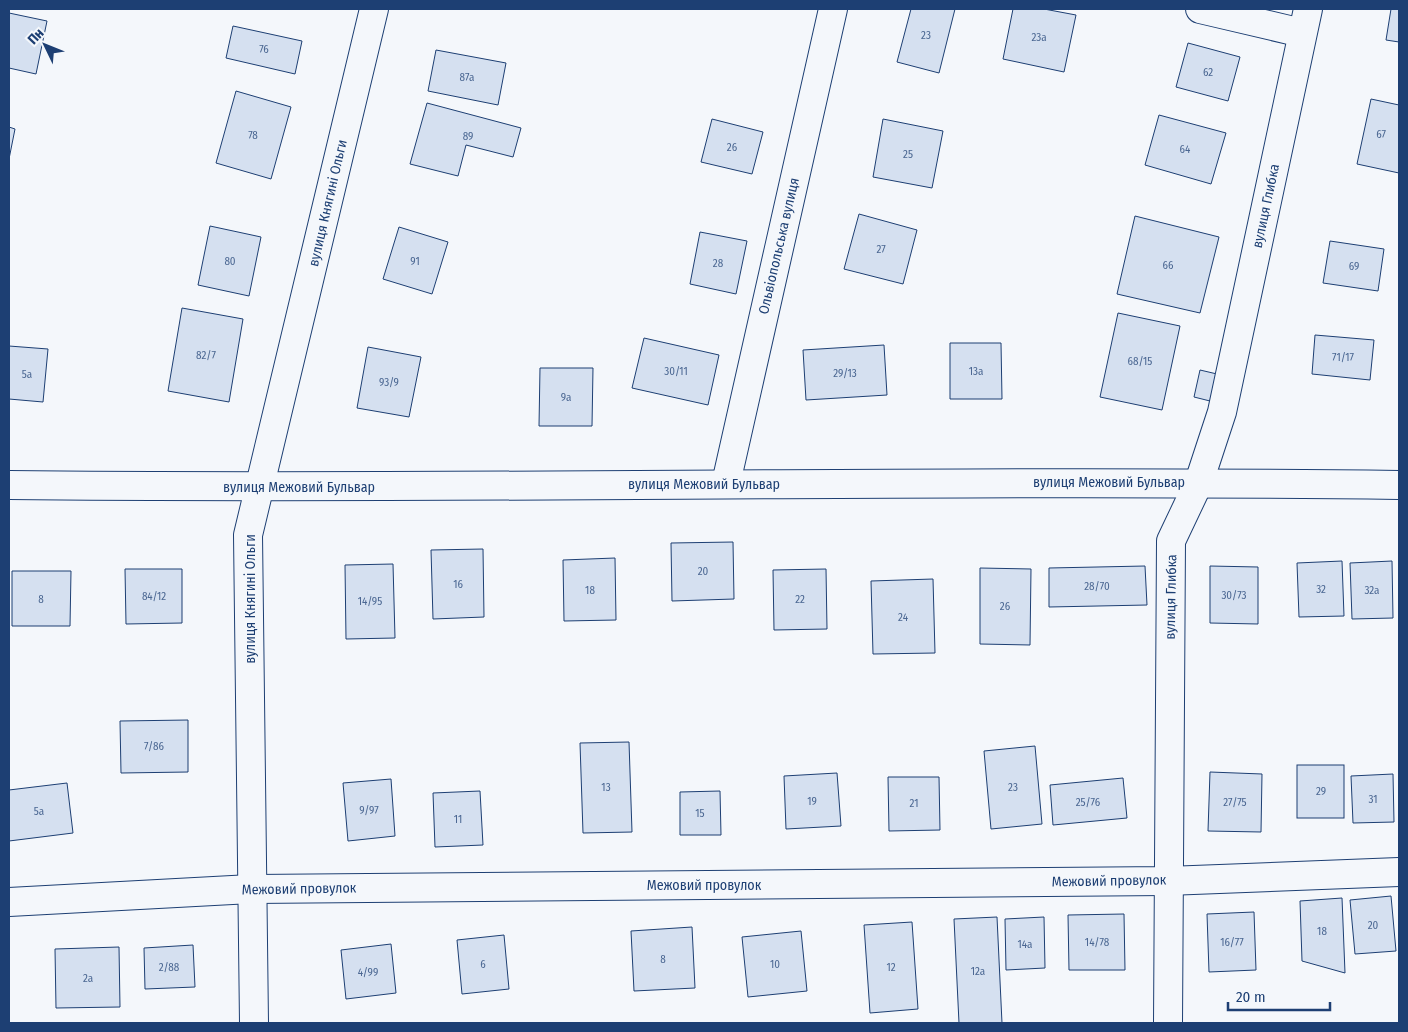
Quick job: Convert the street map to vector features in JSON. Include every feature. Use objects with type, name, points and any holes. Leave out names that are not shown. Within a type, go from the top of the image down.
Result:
[{"type":"street","name":"вулиця Княгині Ольги","points":[[254,1023],[248,535],[262,487],[374,9]]},
{"type":"street","name":"Ольвіопольська вулиця","points":[[726,483],[833,9]]},
{"type":"street","points":[[1200,9],[1305,21]]},
{"type":"street","name":"вулиця Глибка","points":[[1168,1023],[1171,541],[1199,482],[1222,412],[1305,21]]},
{"type":"street","name":"вулиця Межовий Бульвар","points":[[9,485],[262,487],[726,483],[1199,482],[1399,485]]},
{"type":"street","name":"Межовий провулок","points":[[9,902],[251,889],[1168,881],[1399,872]]},
{"type":"building","points":[[911,9],[955,9],[939,73],[897,62]]},
{"type":"building","points":[[1013,9],[1044,9],[1076,15],[1064,72],[1003,59]]},
{"type":"building","points":[[1391,9],[1399,9],[1399,42],[1386,40]]},
{"type":"building","points":[[9,13],[47,21],[36,74],[9,68]]},
{"type":"building","points":[[233,26],[302,41],[295,74],[226,58]]},
{"type":"building","points":[[1188,43],[1240,57],[1228,101],[1176,87]]},
{"type":"building","points":[[436,50],[506,63],[498,105],[428,91]]},
{"type":"building","points":[[236,91],[291,107],[271,179],[216,163]]},
{"type":"building","points":[[1371,99],[1399,105],[1399,173],[1357,164]]},
{"type":"building","points":[[427,103],[521,128],[513,157],[466,145],[458,176],[410,164]]},
{"type":"building","points":[[1159,115],[1226,133],[1211,184],[1145,165]]},
{"type":"building","points":[[712,119],[763,132],[752,174],[701,162]]},
{"type":"building","points":[[883,119],[943,131],[932,188],[873,177]]},
{"type":"building","points":[[9,127],[15,129],[9,159]]},
{"type":"building","points":[[859,214],[917,230],[903,284],[844,269]]},
{"type":"building","points":[[1135,216],[1219,237],[1200,313],[1117,294]]},
{"type":"building","points":[[210,226],[261,237],[249,296],[198,285]]},
{"type":"building","points":[[399,227],[448,242],[432,294],[383,279]]},
{"type":"building","points":[[700,232],[747,241],[736,294],[690,284]]},
{"type":"building","points":[[1330,241],[1384,249],[1378,291],[1323,283]]},
{"type":"building","points":[[182,308],[243,319],[229,402],[168,391]]},
{"type":"building","points":[[1118,313],[1180,326],[1162,410],[1100,397]]},
{"type":"building","points":[[1315,335],[1374,340],[1370,380],[1312,374]]},
{"type":"building","points":[[644,338],[719,355],[708,405],[632,388]]},
{"type":"building","points":[[950,343],[1001,343],[1002,399],[950,399]]},
{"type":"building","points":[[884,345],[887,395],[806,400],[803,350]]},
{"type":"building","points":[[9,346],[48,349],[43,402],[9,399]]},
{"type":"building","points":[[368,347],[421,357],[409,417],[357,408]]},
{"type":"building","points":[[540,368],[593,368],[592,426],[539,426]]},
{"type":"building","points":[[1200,370],[1217,374],[1210,401],[1194,397]]},
{"type":"building","points":[[733,542],[734,599],[672,601],[671,543]]},
{"type":"building","points":[[483,549],[484,617],[433,619],[431,550]]},
{"type":"building","points":[[615,558],[616,620],[564,621],[563,560]]},
{"type":"building","points":[[1342,561],[1344,616],[1299,617],[1297,563]]},
{"type":"building","points":[[1392,561],[1393,618],[1352,619],[1350,563]]},
{"type":"building","points":[[393,564],[395,638],[346,639],[345,565]]},
{"type":"building","points":[[1145,566],[1147,605],[1049,607],[1049,568]]},
{"type":"building","points":[[1210,566],[1258,567],[1258,624],[1210,623]]},
{"type":"building","points":[[980,568],[1031,569],[1030,645],[980,644]]},
{"type":"building","points":[[125,569],[182,569],[182,623],[126,624]]},
{"type":"building","points":[[826,569],[827,629],[774,630],[773,570]]},
{"type":"building","points":[[12,571],[71,571],[70,626],[12,626]]},
{"type":"building","points":[[933,579],[935,653],[873,654],[871,581]]},
{"type":"building","points":[[188,720],[188,772],[121,773],[120,721]]},
{"type":"building","points":[[629,742],[632,832],[583,833],[580,743]]},
{"type":"building","points":[[1035,746],[1042,824],[991,829],[984,751]]},
{"type":"building","points":[[1297,765],[1344,765],[1344,818],[1297,818]]},
{"type":"building","points":[[1210,772],[1262,774],[1261,832],[1208,831]]},
{"type":"building","points":[[837,773],[841,826],[786,829],[784,776]]},
{"type":"building","points":[[1393,774],[1394,822],[1353,823],[1351,776]]},
{"type":"building","points":[[888,777],[939,777],[940,830],[889,831]]},
{"type":"building","points":[[1123,778],[1127,818],[1053,825],[1050,785]]},
{"type":"building","points":[[391,779],[395,836],[348,841],[343,783]]},
{"type":"building","points":[[67,783],[73,833],[9,841],[9,790]]},
{"type":"building","points":[[480,791],[483,845],[435,847],[433,793]]},
{"type":"building","points":[[720,791],[721,835],[680,835],[680,792]]},
{"type":"building","points":[[1391,896],[1396,951],[1355,954],[1350,900]]},
{"type":"building","points":[[1342,898],[1345,973],[1302,961],[1300,901]]},
{"type":"building","points":[[1254,912],[1256,970],[1209,972],[1207,914]]},
{"type":"building","points":[[1124,914],[1125,970],[1069,970],[1068,915]]},
{"type":"building","points":[[997,917],[1002,1023],[959,1023],[954,919]]},
{"type":"building","points":[[1044,917],[1045,968],[1006,970],[1005,919]]},
{"type":"building","points":[[912,922],[918,1009],[870,1013],[864,925]]},
{"type":"building","points":[[692,927],[695,988],[634,991],[631,931]]},
{"type":"building","points":[[801,931],[807,991],[748,997],[742,937]]},
{"type":"building","points":[[504,935],[509,989],[462,994],[457,940]]},
{"type":"building","points":[[391,944],[396,993],[346,999],[341,950]]},
{"type":"building","points":[[193,945],[195,987],[145,989],[144,948]]},
{"type":"building","points":[[119,947],[120,1007],[56,1008],[55,949]]}]
